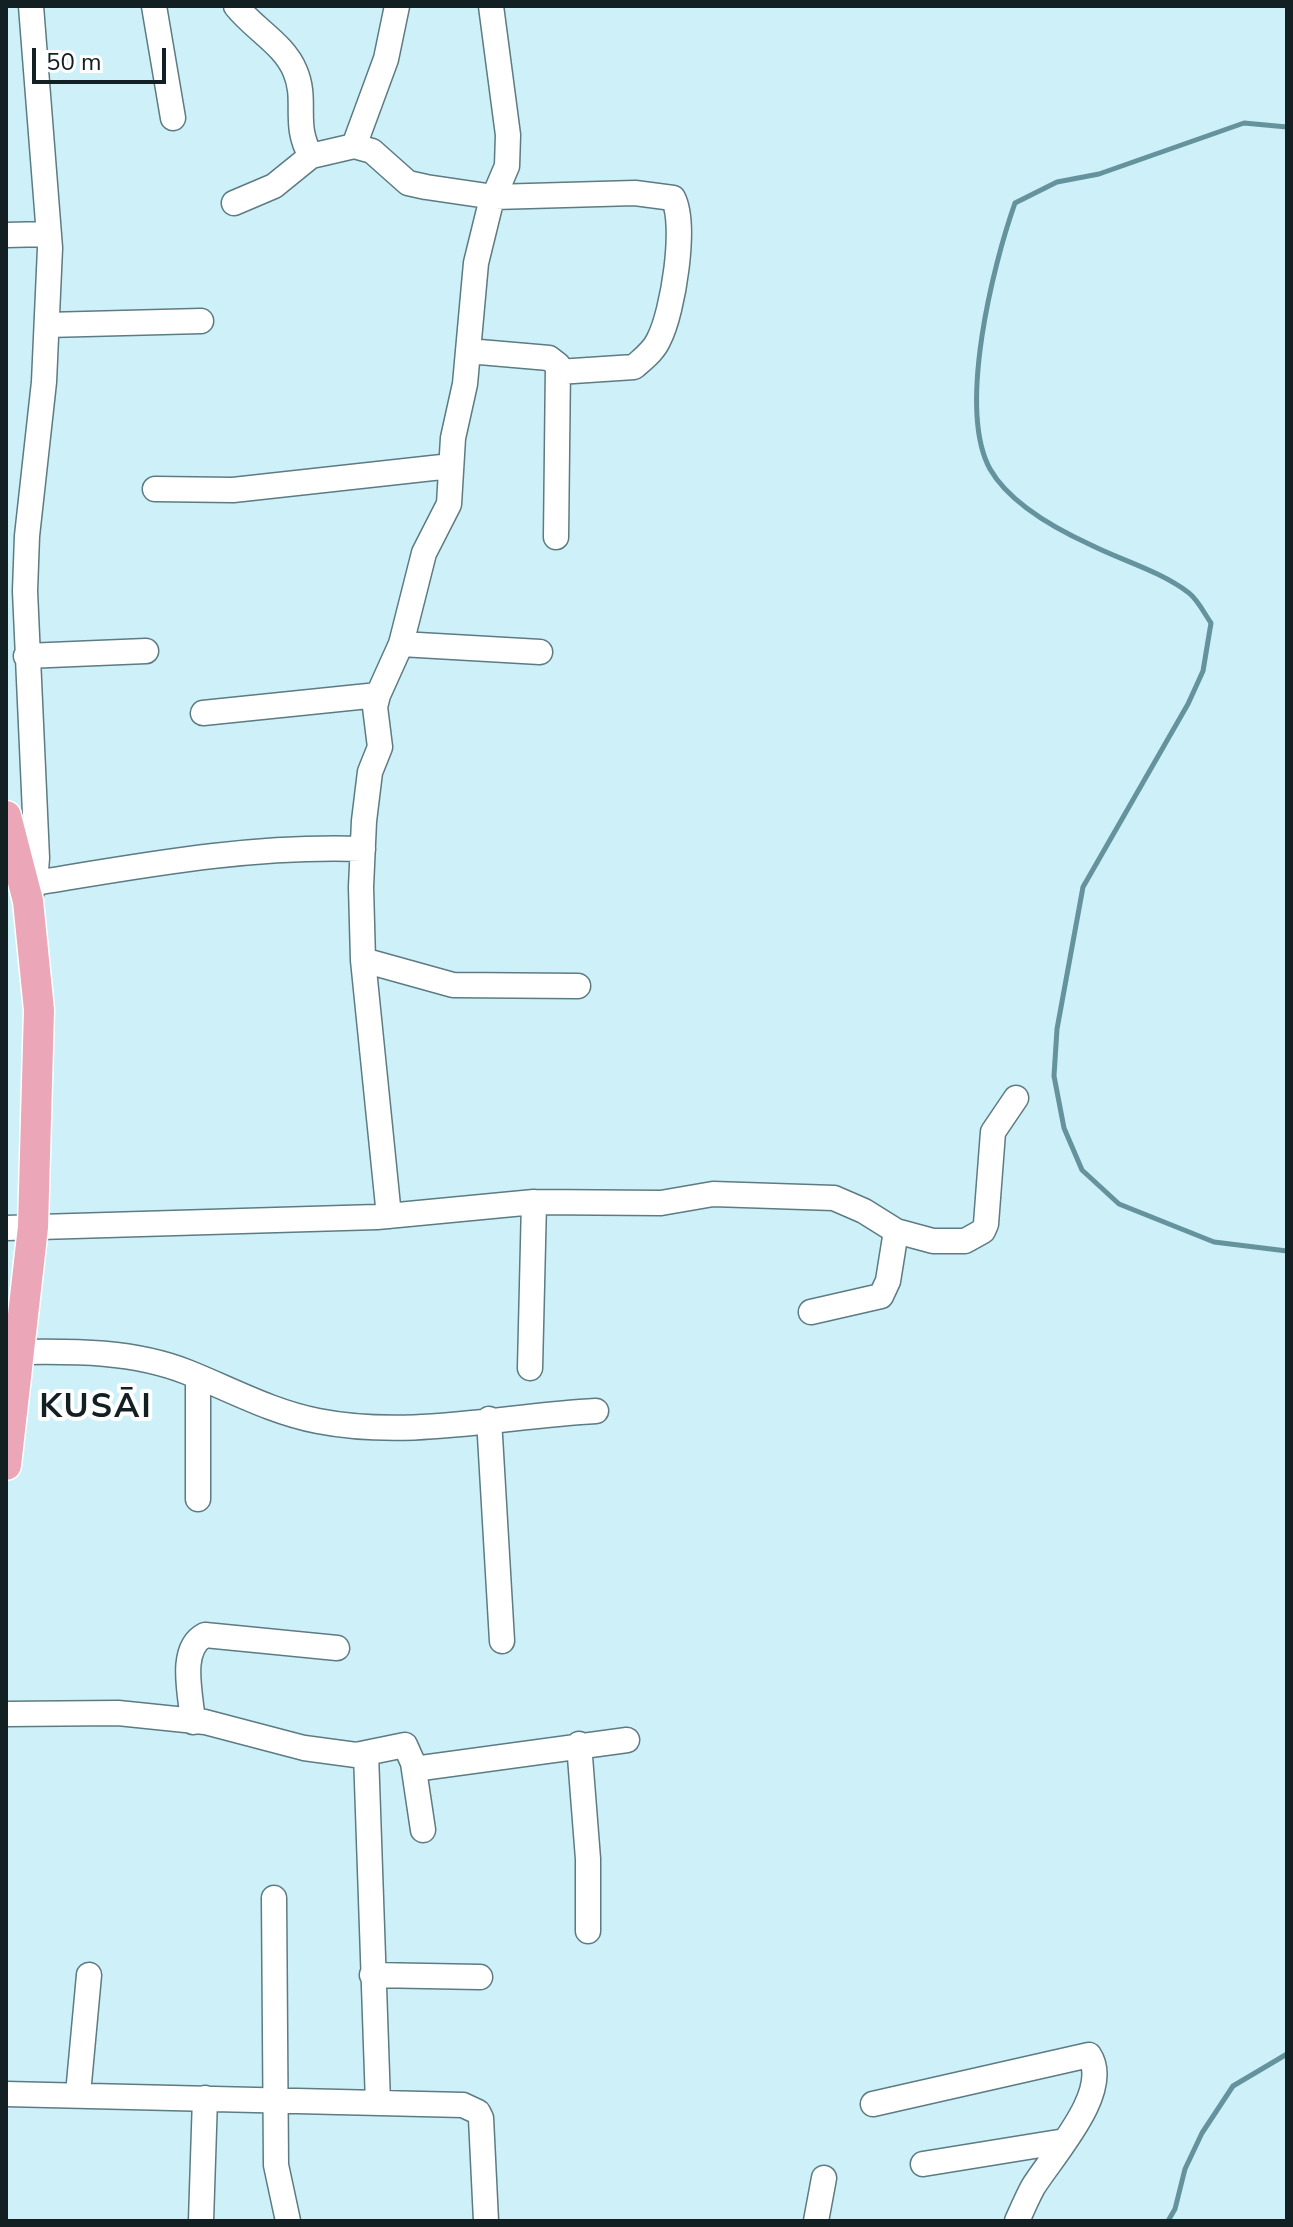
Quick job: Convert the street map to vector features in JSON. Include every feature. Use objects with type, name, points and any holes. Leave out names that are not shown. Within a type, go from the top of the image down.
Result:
[{"type":"main road","points":[[6,816],[32,892],[39,1010],[20,1227],[19,1352],[6,1465]]},
{"type":"street","points":[[31,6],[49,234],[47,325],[27,536],[26,656],[36,806],[32,892],[212,854],[287,848],[363,849]]},
{"type":"street","points":[[154,6],[173,118]]},
{"type":"street","points":[[236,6],[283,51],[294,67],[299,82],[300,136],[311,156]]},
{"type":"street","points":[[354,146],[386,59],[397,6]]},
{"type":"street","points":[[389,1216],[363,960],[363,849],[370,772],[380,747],[375,707],[401,644],[424,553],[449,504],[476,263],[508,153],[491,6]]},
{"type":"street","points":[[234,203],[274,186],[311,156],[354,146],[372,151],[408,183],[494,197],[664,194],[673,198],[680,223],[671,291],[659,340],[634,367],[558,372]]},
{"type":"street","points":[[6,235],[49,234]]},
{"type":"street","points":[[47,325],[201,321]]},
{"type":"street","points":[[468,351],[555,360],[558,372],[556,537]]},
{"type":"street","points":[[155,489],[233,490],[451,466]]},
{"type":"street","points":[[401,644],[540,652]]},
{"type":"street","points":[[26,656],[146,651]]},
{"type":"street","points":[[203,713],[378,695]]},
{"type":"street","points":[[363,960],[453,985],[578,986]]},
{"type":"street","points":[[20,1227],[389,1216],[534,1202],[661,1203],[713,1194],[815,1195],[849,1203],[913,1239],[955,1242],[975,1238],[983,1231],[993,1132],[1016,1098]]},
{"type":"street","points":[[530,1368],[534,1202]]},
{"type":"street","points":[[811,1312],[881,1296],[888,1281],[896,1231]]},
{"type":"street","points":[[19,1352],[97,1352],[157,1363],[290,1414],[356,1426],[415,1429],[489,1419],[596,1411]]},
{"type":"street","points":[[198,1378],[198,1499]]},
{"type":"street","points":[[489,1419],[502,1641]]},
{"type":"street","points":[[193,1722],[189,1652],[194,1641],[205,1635],[337,1648]]},
{"type":"street","points":[[6,1714],[107,1712],[241,1729],[304,1748],[366,1753],[405,1745],[414,1769],[423,1830]]},
{"type":"street","points":[[414,1769],[579,1744],[627,1740]]},
{"type":"street","points":[[579,1744],[588,1859],[588,1931]]},
{"type":"street","points":[[366,1753],[378,2103]]},
{"type":"street","points":[[274,1898],[276,2165],[288,2221]]},
{"type":"street","points":[[78,2094],[89,1975]]},
{"type":"street","points":[[372,1975],[480,1977]]},
{"type":"street","points":[[873,2104],[1089,2055],[1095,2065],[1095,2081],[1065,2141],[1034,2186],[1017,2221]]},
{"type":"street","points":[[6,2094],[455,2104],[478,2112],[483,2130],[486,2221]]},
{"type":"street","points":[[201,2221],[205,2098]]},
{"type":"street","points":[[923,2164],[1065,2141]]},
{"type":"street","points":[[816,2221],[824,2178]]},
{"type":"waterway","points":[[1287,127],[1244,123],[1099,174],[1057,182],[1015,203],[997,262],[982,337],[977,411],[981,443],[990,469],[1009,493],[1063,531],[1178,585],[1195,599],[1211,623],[1203,671],[1188,704],[1083,887],[1057,1029],[1054,1076],[1064,1128],[1082,1170],[1119,1204],[1214,1242],[1287,1251]]},
{"type":"waterway","points":[[1168,2221],[1175,2209],[1185,2169],[1202,2133],[1233,2086],[1287,2054]]},
{"type":"district","name":"KUSĀI","points":[[96,1409]]}]
